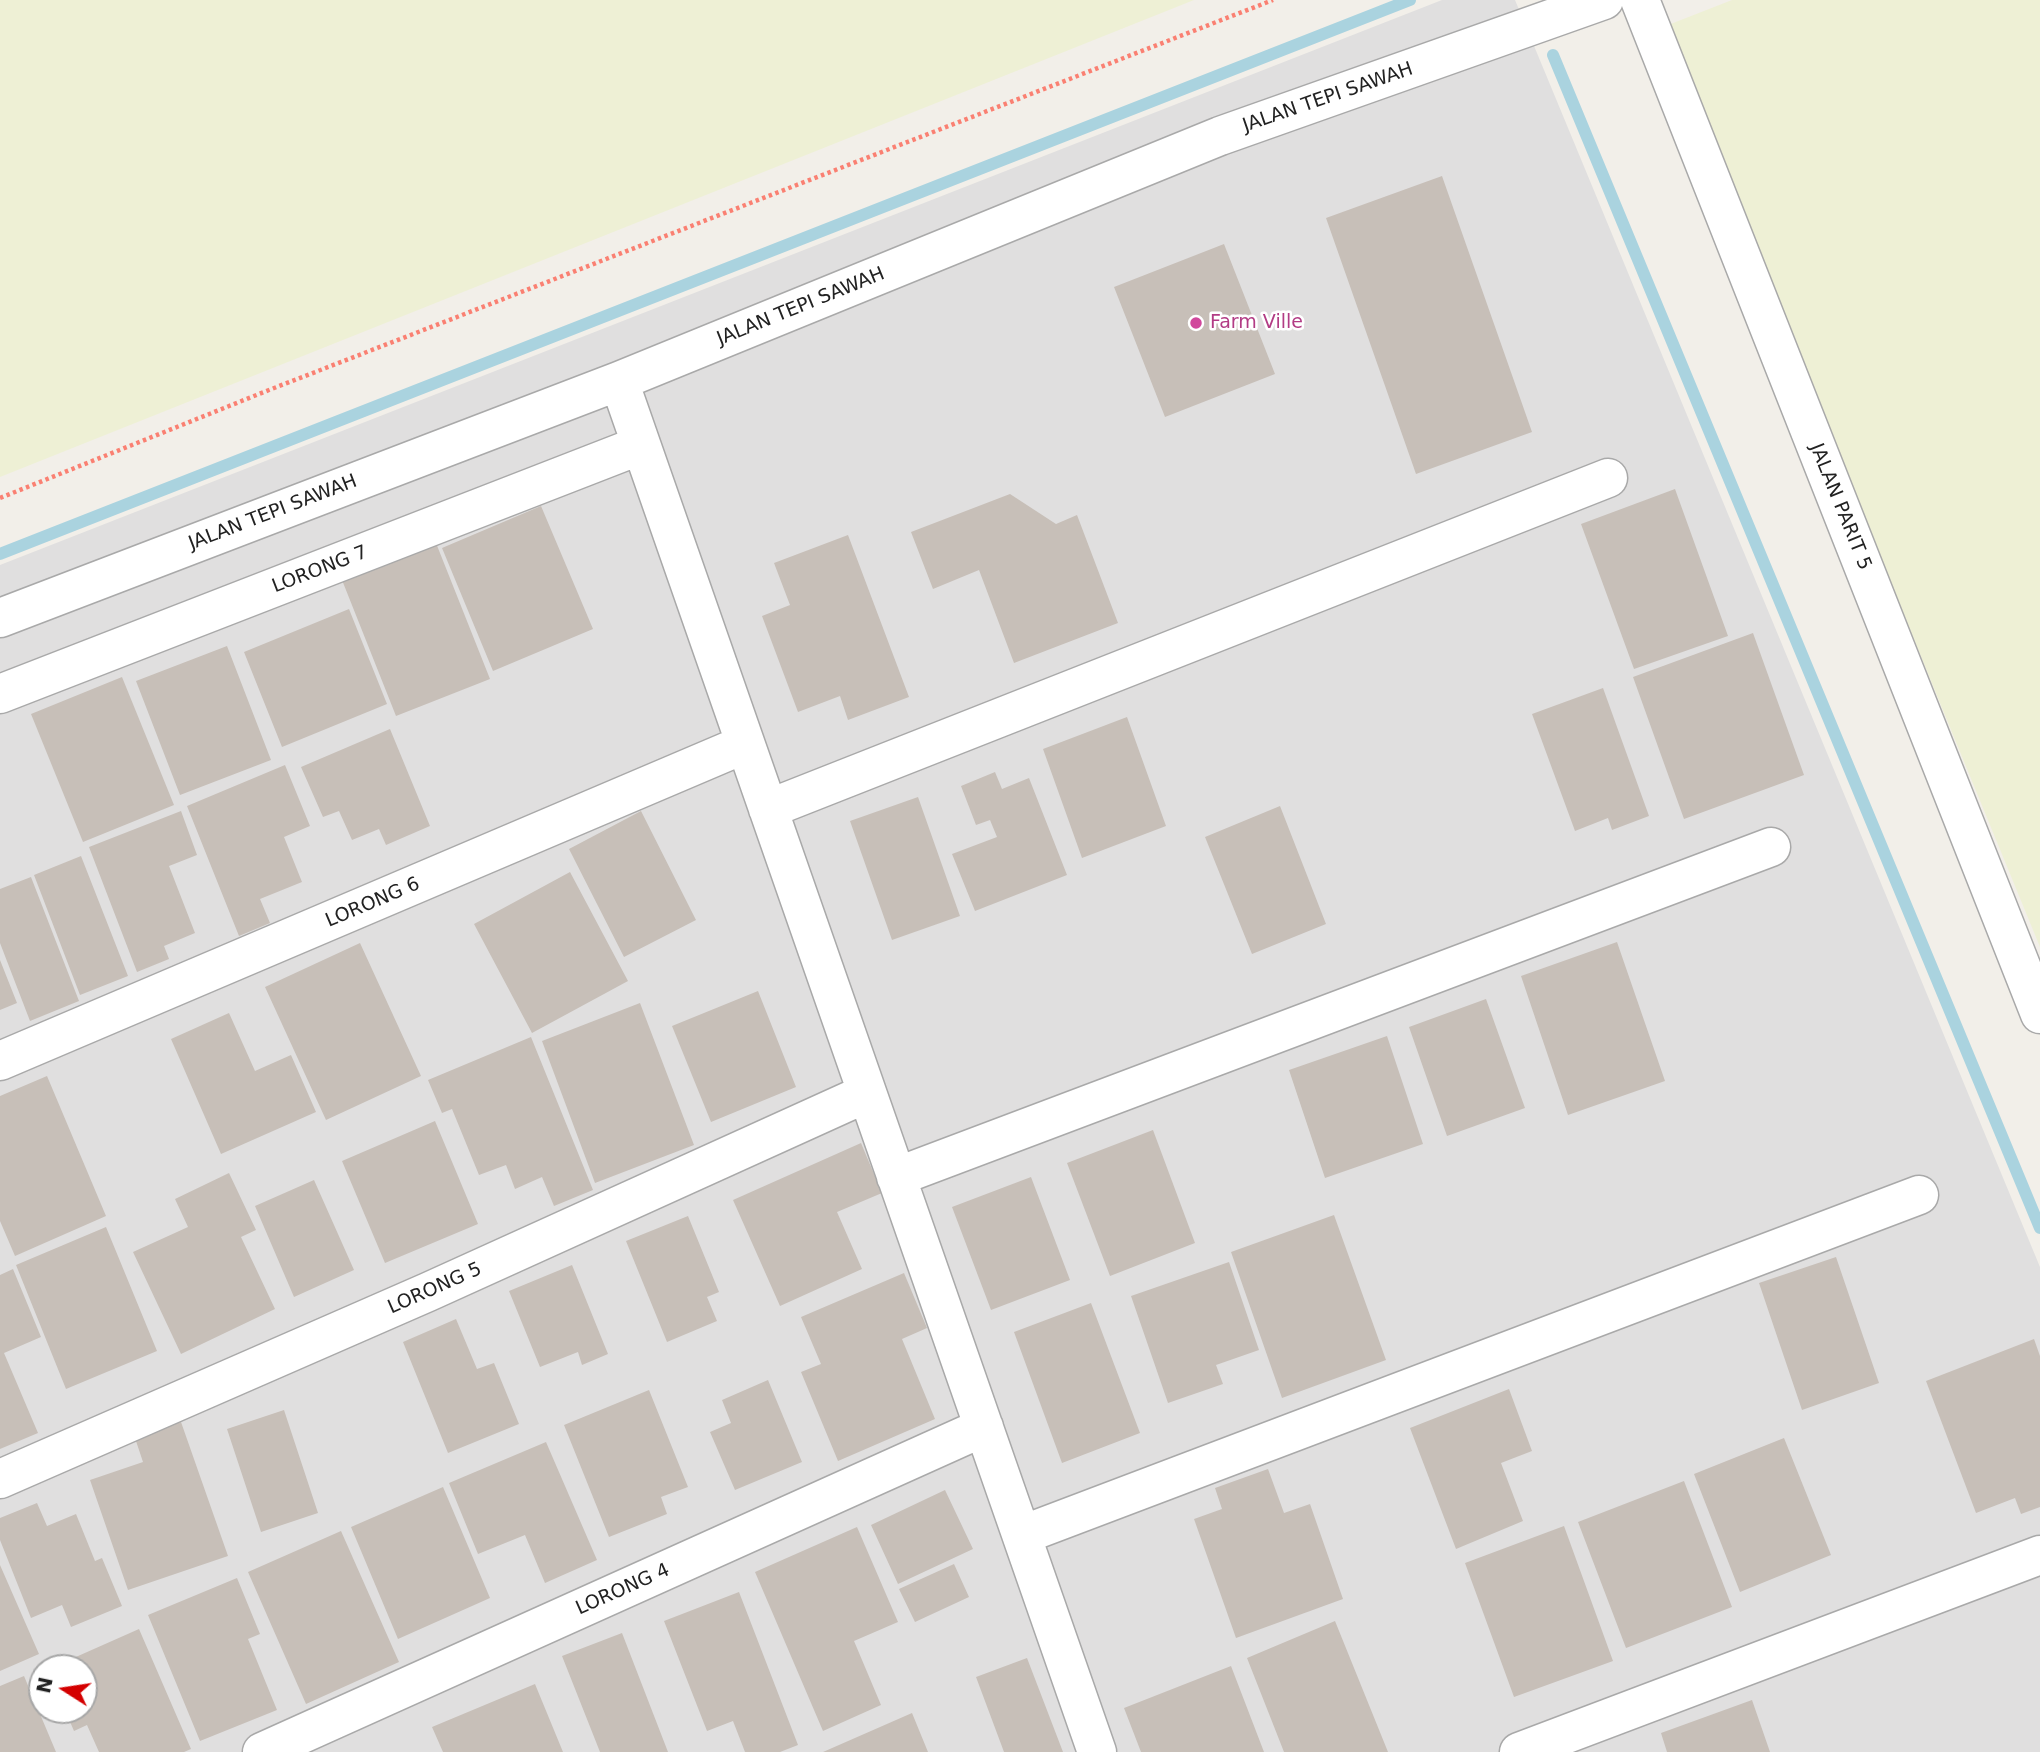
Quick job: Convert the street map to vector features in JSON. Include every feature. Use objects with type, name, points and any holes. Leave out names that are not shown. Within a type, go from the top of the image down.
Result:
[{"type":"street","name":"JALAN TEPI SAWAH","points":[[0,618],[619,381],[1220,136],[1604,0]]},
{"type":"street","name":"JALAN PARIT 5","points":[[1640,0],[2040,1014]]},
{"type":"street","points":[[619,381],[1097,1752]]},
{"type":"street","name":"LORONG 7","points":[[0,694],[641,444]]},
{"type":"street","points":[[768,810],[1608,478]]},
{"type":"street","name":"LORONG 6","points":[[0,1061],[745,744]]},
{"type":"street","points":[[896,1177],[1771,847]]},
{"type":"street","name":"LORONG 5","points":[[0,1479],[428,1292],[867,1093]]},
{"type":"street","points":[[1022,1535],[1919,1195]]},
{"type":"street","name":"LORONG 4","points":[[262,1752],[984,1427]]},
{"type":"street","points":[[1519,1752],[2040,1555]]},
{"type":"path","points":[[0,498],[269,390],[1273,0]]},
{"type":"shaded area","points":[[1442,0],[1515,0],[2040,1267],[2040,1752],[0,1752],[0,565]]},
{"type":"green space","points":[[0,0],[1194,0],[0,477]]},
{"type":"green space","points":[[1732,0],[2040,0],[2040,947],[1663,27]]},
{"type":"building","points":[[1442,176],[1532,432],[1416,474],[1326,218]]},
{"type":"building","points":[[1224,244],[1275,374],[1165,417],[1114,287]]},
{"type":"building","points":[[1675,489],[1728,636],[1634,669],[1581,524]]},
{"type":"building","points":[[1010,494],[1056,524],[1077,515],[1118,623],[1014,663],[979,570],[933,589],[911,532]]},
{"type":"building","points":[[541,506],[593,629],[493,671],[442,548]]},
{"type":"building","points":[[848,535],[909,697],[848,720],[840,696],[798,712],[762,616],[790,605],[774,563]]},
{"type":"building","points":[[436,543],[490,679],[396,716],[342,580]]},
{"type":"building","points":[[349,609],[387,704],[282,747],[244,652]]},
{"type":"building","points":[[1753,633],[1804,775],[1684,819],[1633,677]]},
{"type":"building","points":[[227,646],[271,760],[180,795],[136,681]]},
{"type":"building","points":[[122,677],[174,805],[83,842],[31,714]]},
{"type":"building","points":[[1603,688],[1649,816],[1612,830],[1608,818],[1575,831],[1532,714]]},
{"type":"building","points":[[1127,717],[1166,826],[1082,858],[1043,749]]},
{"type":"building","points":[[390,729],[430,826],[386,845],[379,829],[352,840],[339,811],[323,817],[301,767]]},
{"type":"building","points":[[285,765],[310,826],[284,837],[302,882],[260,899],[270,923],[239,936],[187,806]]},
{"type":"building","points":[[995,772],[1002,789],[1029,778],[1067,875],[975,911],[952,854],[997,837],[990,820],[976,825],[961,786]]},
{"type":"building","points":[[918,797],[960,916],[892,940],[850,821]]},
{"type":"building","points":[[1280,806],[1326,924],[1252,954],[1205,837]]},
{"type":"building","points":[[181,811],[197,855],[169,866],[195,933],[164,946],[169,959],[137,972],[89,847]]},
{"type":"building","points":[[641,811],[696,920],[624,957],[569,849]]},
{"type":"building","points":[[81,856],[128,976],[80,995],[34,875]]},
{"type":"building","points":[[570,872],[628,981],[532,1033],[474,924]]},
{"type":"building","points":[[31,877],[79,1001],[30,1021],[0,943],[0,889]]},
{"type":"building","points":[[1617,942],[1665,1081],[1568,1115],[1521,976]]},
{"type":"building","points":[[360,943],[421,1076],[326,1120],[265,987]]},
{"type":"building","points":[[0,960],[17,1003],[0,1010]]},
{"type":"building","points":[[758,991],[796,1087],[711,1122],[672,1026]]},
{"type":"building","points":[[1486,999],[1525,1108],[1447,1136],[1409,1027]]},
{"type":"building","points":[[640,1003],[694,1145],[595,1183],[542,1041]]},
{"type":"building","points":[[229,1013],[255,1071],[291,1055],[316,1112],[221,1154],[171,1039]]},
{"type":"building","points":[[1387,1036],[1423,1144],[1325,1178],[1289,1070]]},
{"type":"building","points":[[531,1037],[593,1190],[554,1206],[542,1177],[515,1189],[506,1165],[479,1175],[452,1109],[442,1113],[428,1080]]},
{"type":"building","points":[[47,1076],[106,1216],[15,1256],[0,1221],[0,1096]]},
{"type":"building","points":[[435,1121],[478,1224],[385,1263],[342,1161]]},
{"type":"building","points":[[1153,1130],[1195,1243],[1110,1276],[1067,1163]]},
{"type":"building","points":[[861,1143],[882,1193],[837,1212],[862,1269],[780,1306],[733,1200]]},
{"type":"building","points":[[229,1173],[256,1230],[241,1237],[275,1309],[181,1354],[133,1252],[188,1227],[175,1199]]},
{"type":"building","points":[[1031,1177],[1070,1280],[991,1310],[952,1207]]},
{"type":"building","points":[[314,1180],[354,1270],[294,1297],[255,1206]]},
{"type":"building","points":[[1334,1215],[1386,1360],[1282,1398],[1231,1252]]},
{"type":"building","points":[[688,1216],[719,1292],[707,1297],[717,1321],[667,1342],[626,1241]]},
{"type":"building","points":[[106,1227],[157,1351],[66,1389],[16,1265]]},
{"type":"building","points":[[1836,1257],[1879,1383],[1802,1410],[1759,1283]]},
{"type":"building","points":[[1229,1262],[1259,1350],[1216,1365],[1223,1384],[1168,1403],[1131,1296]]},
{"type":"building","points":[[572,1265],[608,1354],[582,1365],[578,1352],[540,1367],[509,1291]]},
{"type":"building","points":[[13,1269],[41,1337],[4,1353],[38,1433],[0,1449],[0,1275]]},
{"type":"building","points":[[904,1273],[927,1328],[902,1339],[935,1419],[838,1461],[801,1372],[821,1364],[801,1317]]},
{"type":"building","points":[[1091,1303],[1140,1433],[1062,1463],[1014,1332]]},
{"type":"building","points":[[456,1319],[477,1369],[494,1363],[519,1424],[448,1453],[403,1342]]},
{"type":"building","points":[[2034,1339],[2040,1356],[2040,1507],[2021,1514],[2015,1498],[1976,1513],[1926,1381]]},
{"type":"building","points":[[768,1380],[802,1462],[735,1490],[710,1432],[731,1423],[722,1400]]},
{"type":"building","points":[[1509,1389],[1532,1451],[1501,1463],[1523,1521],[1456,1549],[1410,1428]]},
{"type":"building","points":[[649,1390],[688,1487],[661,1497],[667,1514],[609,1537],[564,1425]]},
{"type":"building","points":[[284,1410],[318,1513],[261,1532],[227,1429]]},
{"type":"building","points":[[181,1422],[228,1556],[128,1590],[90,1480],[143,1462],[135,1438]]},
{"type":"building","points":[[1784,1438],[1831,1555],[1740,1592],[1694,1474]]},
{"type":"building","points":[[546,1442],[597,1560],[545,1583],[525,1535],[478,1554],[449,1483]]},
{"type":"building","points":[[1268,1469],[1284,1513],[1310,1504],[1343,1599],[1236,1638],[1194,1519],[1222,1509],[1215,1488]]},
{"type":"building","points":[[1684,1481],[1732,1607],[1626,1648],[1578,1522]]},
{"type":"building","points":[[443,1487],[490,1598],[398,1639],[351,1527]]},
{"type":"building","points":[[945,1490],[973,1549],[898,1584],[871,1525]]},
{"type":"building","points":[[37,1503],[47,1526],[76,1514],[95,1561],[102,1558],[122,1606],[71,1627],[62,1605],[31,1618],[0,1540],[0,1518]]},
{"type":"building","points":[[1564,1526],[1613,1661],[1514,1697],[1465,1563]]},
{"type":"building","points":[[857,1527],[898,1622],[854,1641],[881,1705],[823,1731],[755,1572]]},
{"type":"building","points":[[341,1531],[399,1662],[306,1704],[248,1572]]},
{"type":"building","points":[[954,1564],[969,1597],[915,1622],[899,1589]]},
{"type":"building","points":[[0,1565],[39,1654],[28,1654],[28,1659],[0,1671]]},
{"type":"building","points":[[237,1578],[260,1634],[248,1639],[277,1710],[200,1741],[148,1615]]},
{"type":"building","points":[[739,1592],[798,1745],[780,1752],[745,1752],[733,1721],[707,1731],[664,1621]]},
{"type":"building","points":[[1335,1621],[1388,1752],[1284,1752],[1247,1658]]},
{"type":"building","points":[[139,1629],[191,1749],[184,1752],[99,1752],[87,1725],[74,1731],[71,1724],[98,1724],[98,1654],[83,1654]]},
{"type":"building","points":[[622,1633],[668,1752],[600,1752],[562,1656]]},
{"type":"building","points":[[1027,1658],[1063,1752],[1004,1752],[976,1677]]},
{"type":"building","points":[[1231,1666],[1264,1752],[1141,1752],[1124,1708]]},
{"type":"building","points":[[24,1676],[28,1686],[28,1724],[44,1724],[56,1752],[0,1752],[0,1686]]},
{"type":"building","points":[[535,1684],[563,1752],[443,1752],[432,1727]]},
{"type":"building","points":[[1752,1700],[1770,1752],[1667,1752],[1661,1733]]},
{"type":"building","points":[[912,1713],[928,1752],[823,1752]]},
{"type":"waterway","points":[[0,554],[1410,0]]},
{"type":"waterway","points":[[1553,55],[2040,1228]]},
{"type":"place","name":"Farm Ville","points":[[1196,323]]}]
